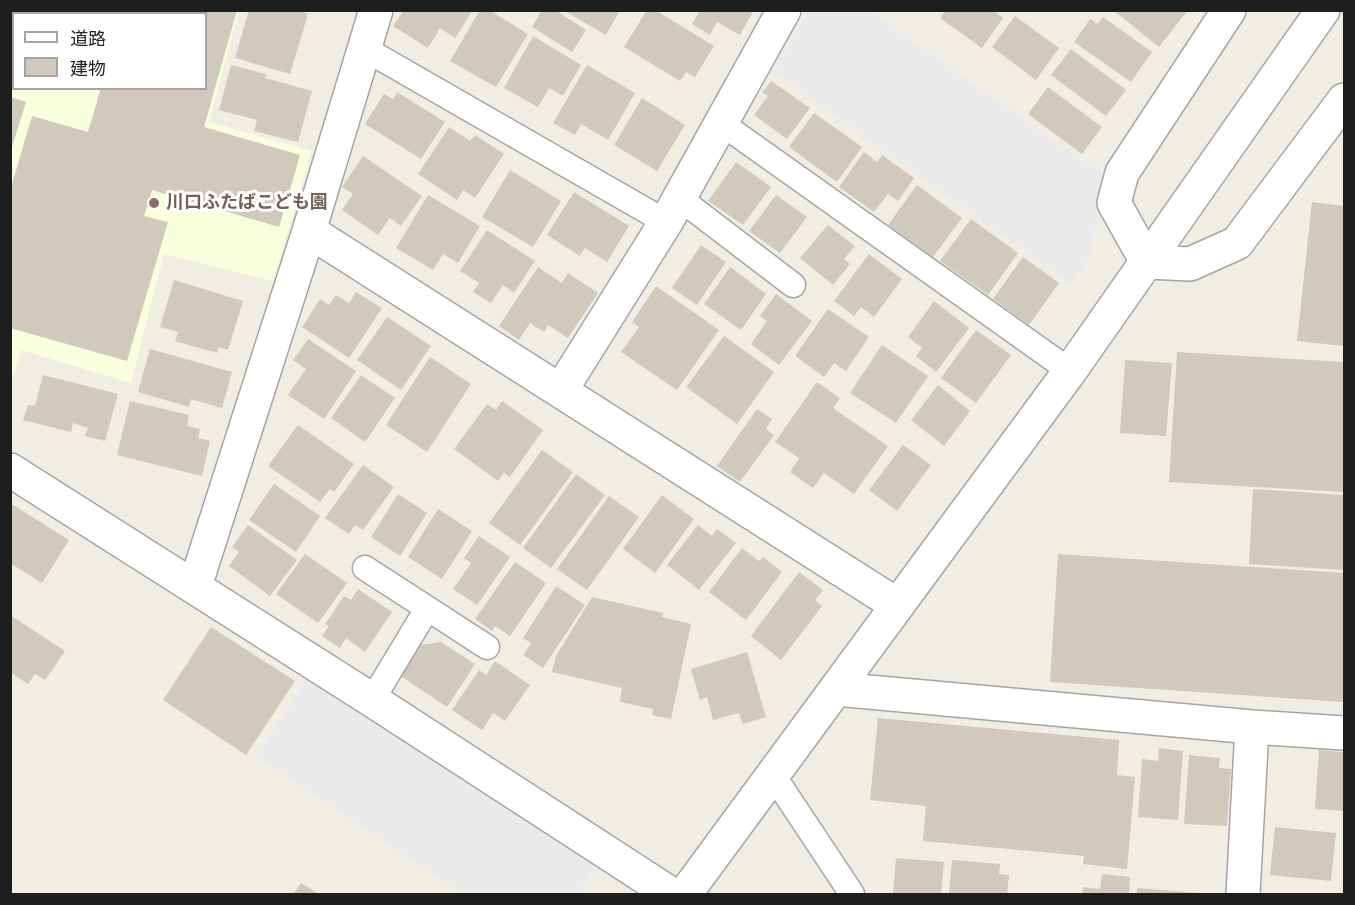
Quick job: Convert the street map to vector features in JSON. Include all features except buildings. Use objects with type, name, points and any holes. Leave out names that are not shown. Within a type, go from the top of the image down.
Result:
[{"type":"street","points":[[195,586],[309,231],[376,10]]},
{"type":"street","points":[[561,390],[672,210],[784,10]]},
{"type":"street","points":[[1147,262],[1114,203],[1122,173],[1229,10]]},
{"type":"street","points":[[685,894],[1070,371],[1323,10]]},
{"type":"street","points":[[1147,262],[1190,264],[1238,243],[1344,100]]},
{"type":"street","points":[[309,231],[897,606]]},
{"type":"street","points":[[10,470],[195,586],[671,894]]},
{"type":"street","points":[[836,689],[1252,728],[1344,734]]},
{"type":"street","points":[[1243,894],[1252,728]]},
{"type":"lane","points":[[365,49],[672,210],[793,285]]},
{"type":"lane","points":[[721,123],[1070,371]]},
{"type":"lane","points":[[365,568],[487,647]]},
{"type":"lane","points":[[372,700],[427,609]]},
{"type":"lane","points":[[773,775],[852,894]]},
{"type":"shaded area","name":"川口ふたばこども園","points":[[11,11],[239,11],[209,122],[312,151],[273,281],[164,254],[131,383],[21,350],[11,384]]},
{"type":"shaded area","points":[[808,11],[870,11],[1102,174],[1091,256],[1071,285],[774,72]]},
{"type":"shaded area","points":[[308,677],[596,866],[577,894],[464,894],[256,757]]},
{"type":"place","name":"川口ふたばこども園","points":[[154,203]]}]
